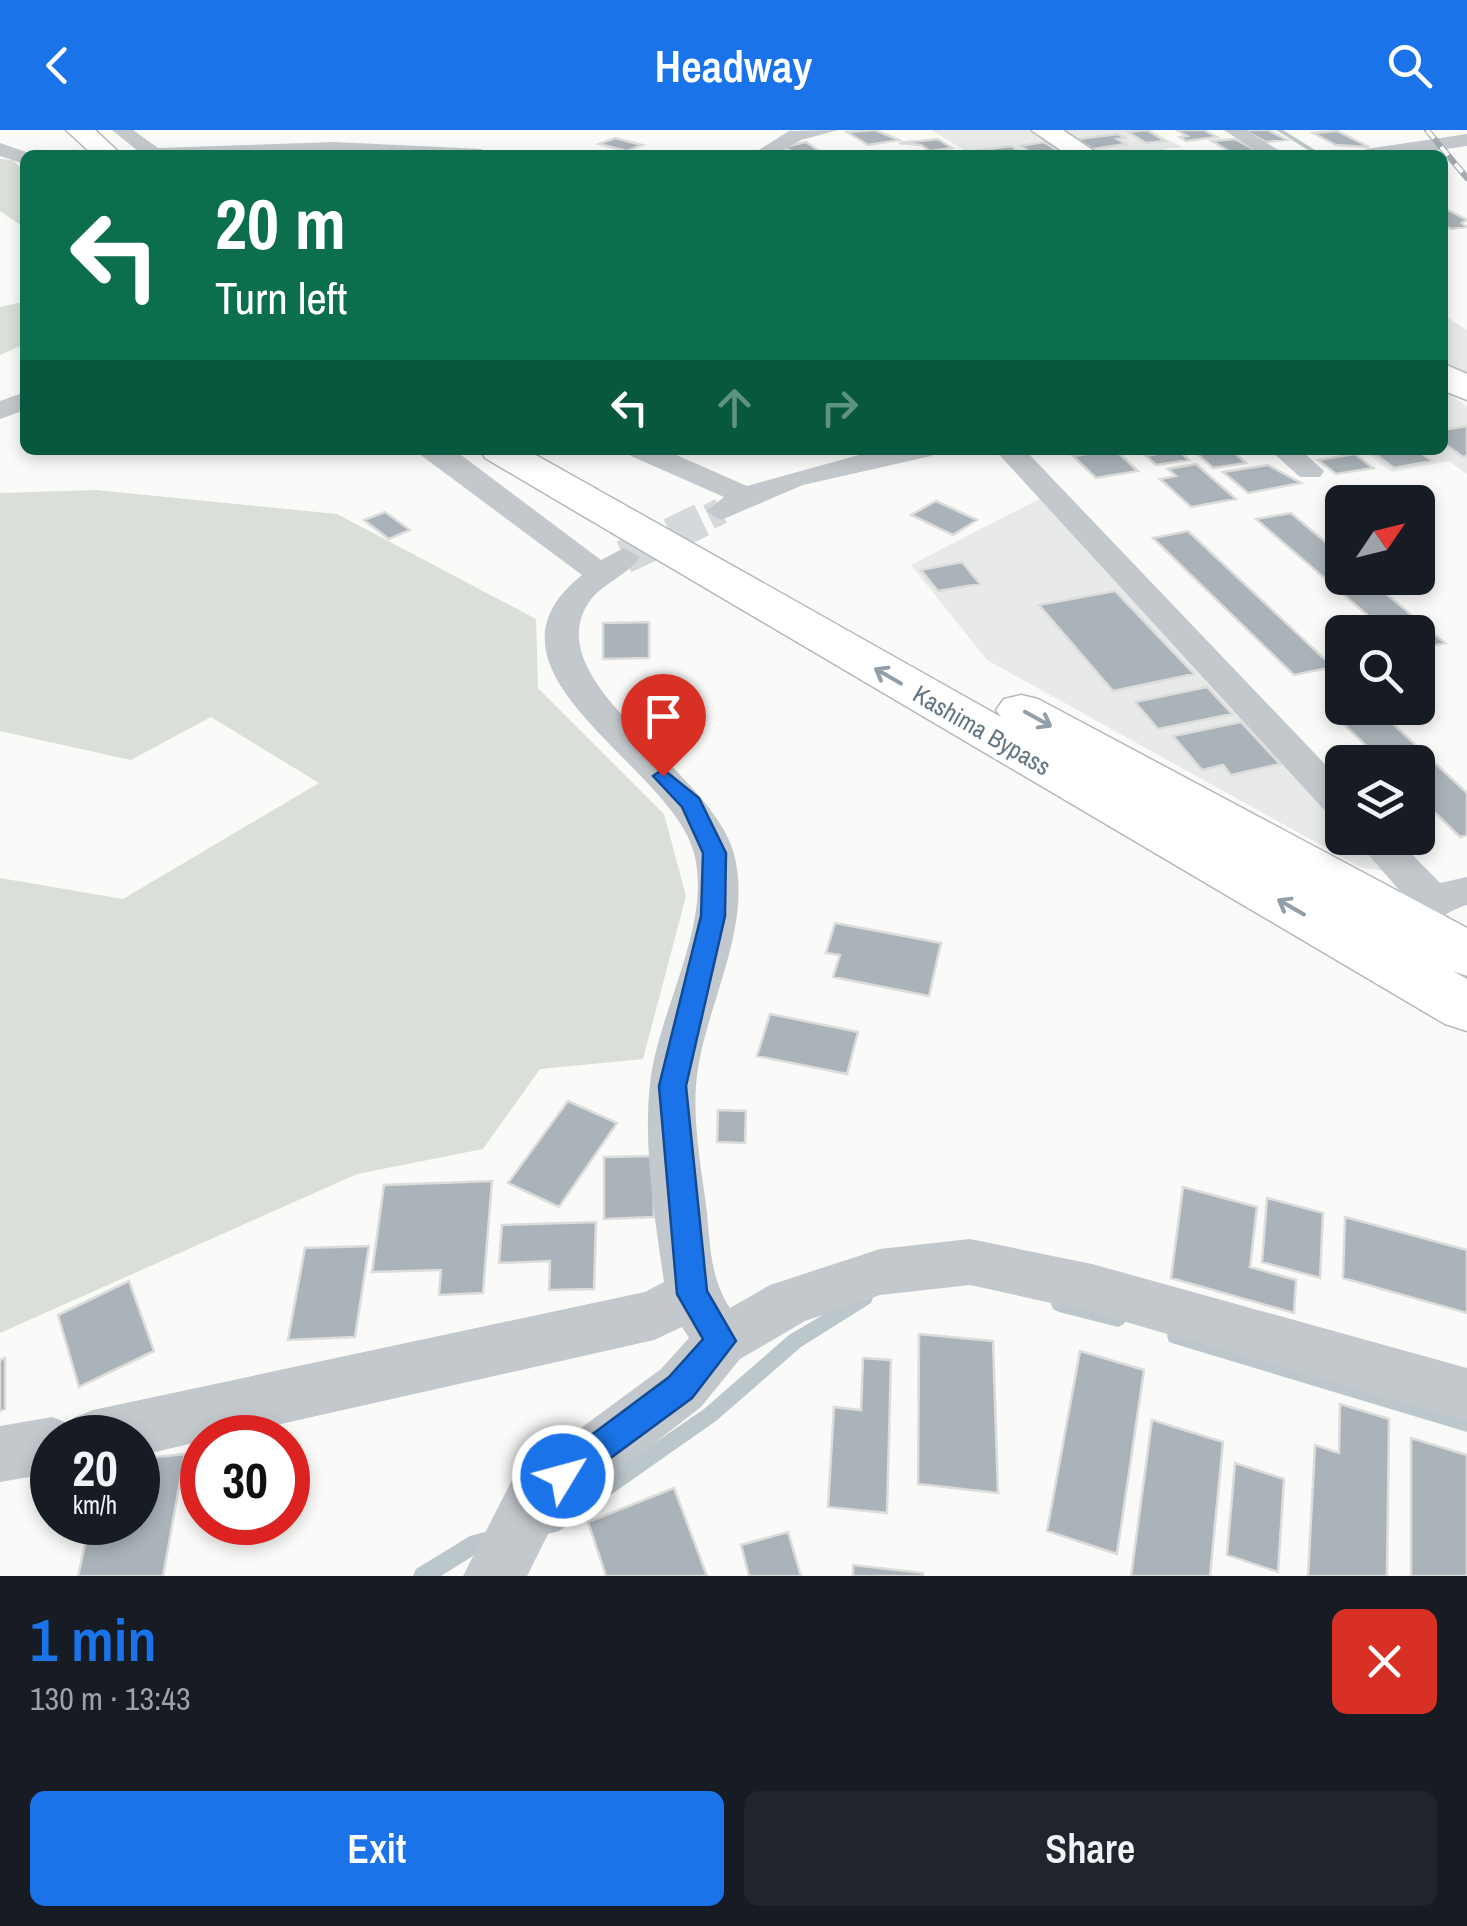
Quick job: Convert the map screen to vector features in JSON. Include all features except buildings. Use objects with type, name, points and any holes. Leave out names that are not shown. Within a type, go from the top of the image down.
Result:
[{"type":"highway","points":[[1044,130],[1078,150]]},
{"type":"highway","name":"Kashima Bypass","points":[[508,455],[1467,1008]]},
{"type":"highway","name":"Kashima Bypass","points":[[566,455],[1435,904],[1467,954]]},
{"type":"street","points":[[121,130],[147,150]]},
{"type":"street","points":[[767,150],[791,133],[829,130]]},
{"type":"street","points":[[1234,130],[1268,150]]},
{"type":"street","points":[[1400,150],[1467,140]]},
{"type":"street","points":[[283,150],[376,150]]},
{"type":"street","points":[[440,455],[561,549],[611,565],[564,611],[558,647],[578,692],[692,804],[714,853],[713,916],[672,1086],[692,1294],[721,1341]]},
{"type":"street","points":[[650,455],[733,504],[838,466],[895,455]]},
{"type":"street","points":[[1013,455],[1325,787]]},
{"type":"street","points":[[1290,455],[1310,470]]},
{"type":"street","points":[[1364,949],[1435,904],[1389,855]]},
{"type":"street","points":[[501,1566],[534,1498],[680,1388],[721,1341],[790,1302],[880,1272],[970,1262],[1092,1288],[1467,1395]]},
{"type":"street","points":[[160,1423],[654,1316],[692,1294]]},
{"type":"street","points":[[0,1454],[30,1449]]},
{"type":"shaded area","points":[[931,130],[1027,130],[1061,150],[964,150]]},
{"type":"shaded area","points":[[1057,130],[1150,130],[1182,147],[1165,150],[1092,150]]},
{"type":"shaded area","points":[[0,159],[13,160],[20,167],[20,225],[0,211]]},
{"type":"shaded area","points":[[20,303],[20,346],[0,355],[0,307]]},
{"type":"shaded area","points":[[1448,318],[1467,330],[1467,377],[1448,365]]},
{"type":"shaded area","points":[[1448,393],[1467,406],[1467,474],[1449,461],[1392,472],[1370,455],[1448,455]]},
{"type":"shaded area","points":[[96,490],[337,514],[536,619],[538,688],[664,814],[686,896],[643,1059],[540,1069],[483,1149],[357,1174],[0,1333],[0,878],[123,899],[319,783],[211,717],[131,760],[0,731],[0,493]]},
{"type":"shaded area","points":[[1041,498],[1325,800],[1325,847],[987,660],[911,565]]},
{"type":"shaded area","points":[[1339,855],[1378,855],[1394,872],[1362,868]]},
{"type":"waterway","points":[[1279,130],[1312,150]]},
{"type":"waterway","points":[[539,1527],[552,1524],[710,1415],[795,1341],[865,1298]]},
{"type":"waterway","points":[[1059,1304],[1118,1319]]},
{"type":"waterway","points":[[1175,1336],[1467,1423]]},
{"type":"waterway","points":[[423,1576],[477,1543],[496,1538]]},
{"type":"tunnel","points":[[709,517],[721,511]]},
{"type":"tunnel","points":[[624,557],[714,514]]},
{"type":"railway","points":[[1427,130],[1444,150]]},
{"type":"railway","points":[[1448,155],[1467,178]]},
{"type":"route","points":[[563,1476],[680,1388],[721,1341],[692,1294],[672,1086],[713,916],[714,853],[692,804],[663,776]]}]
